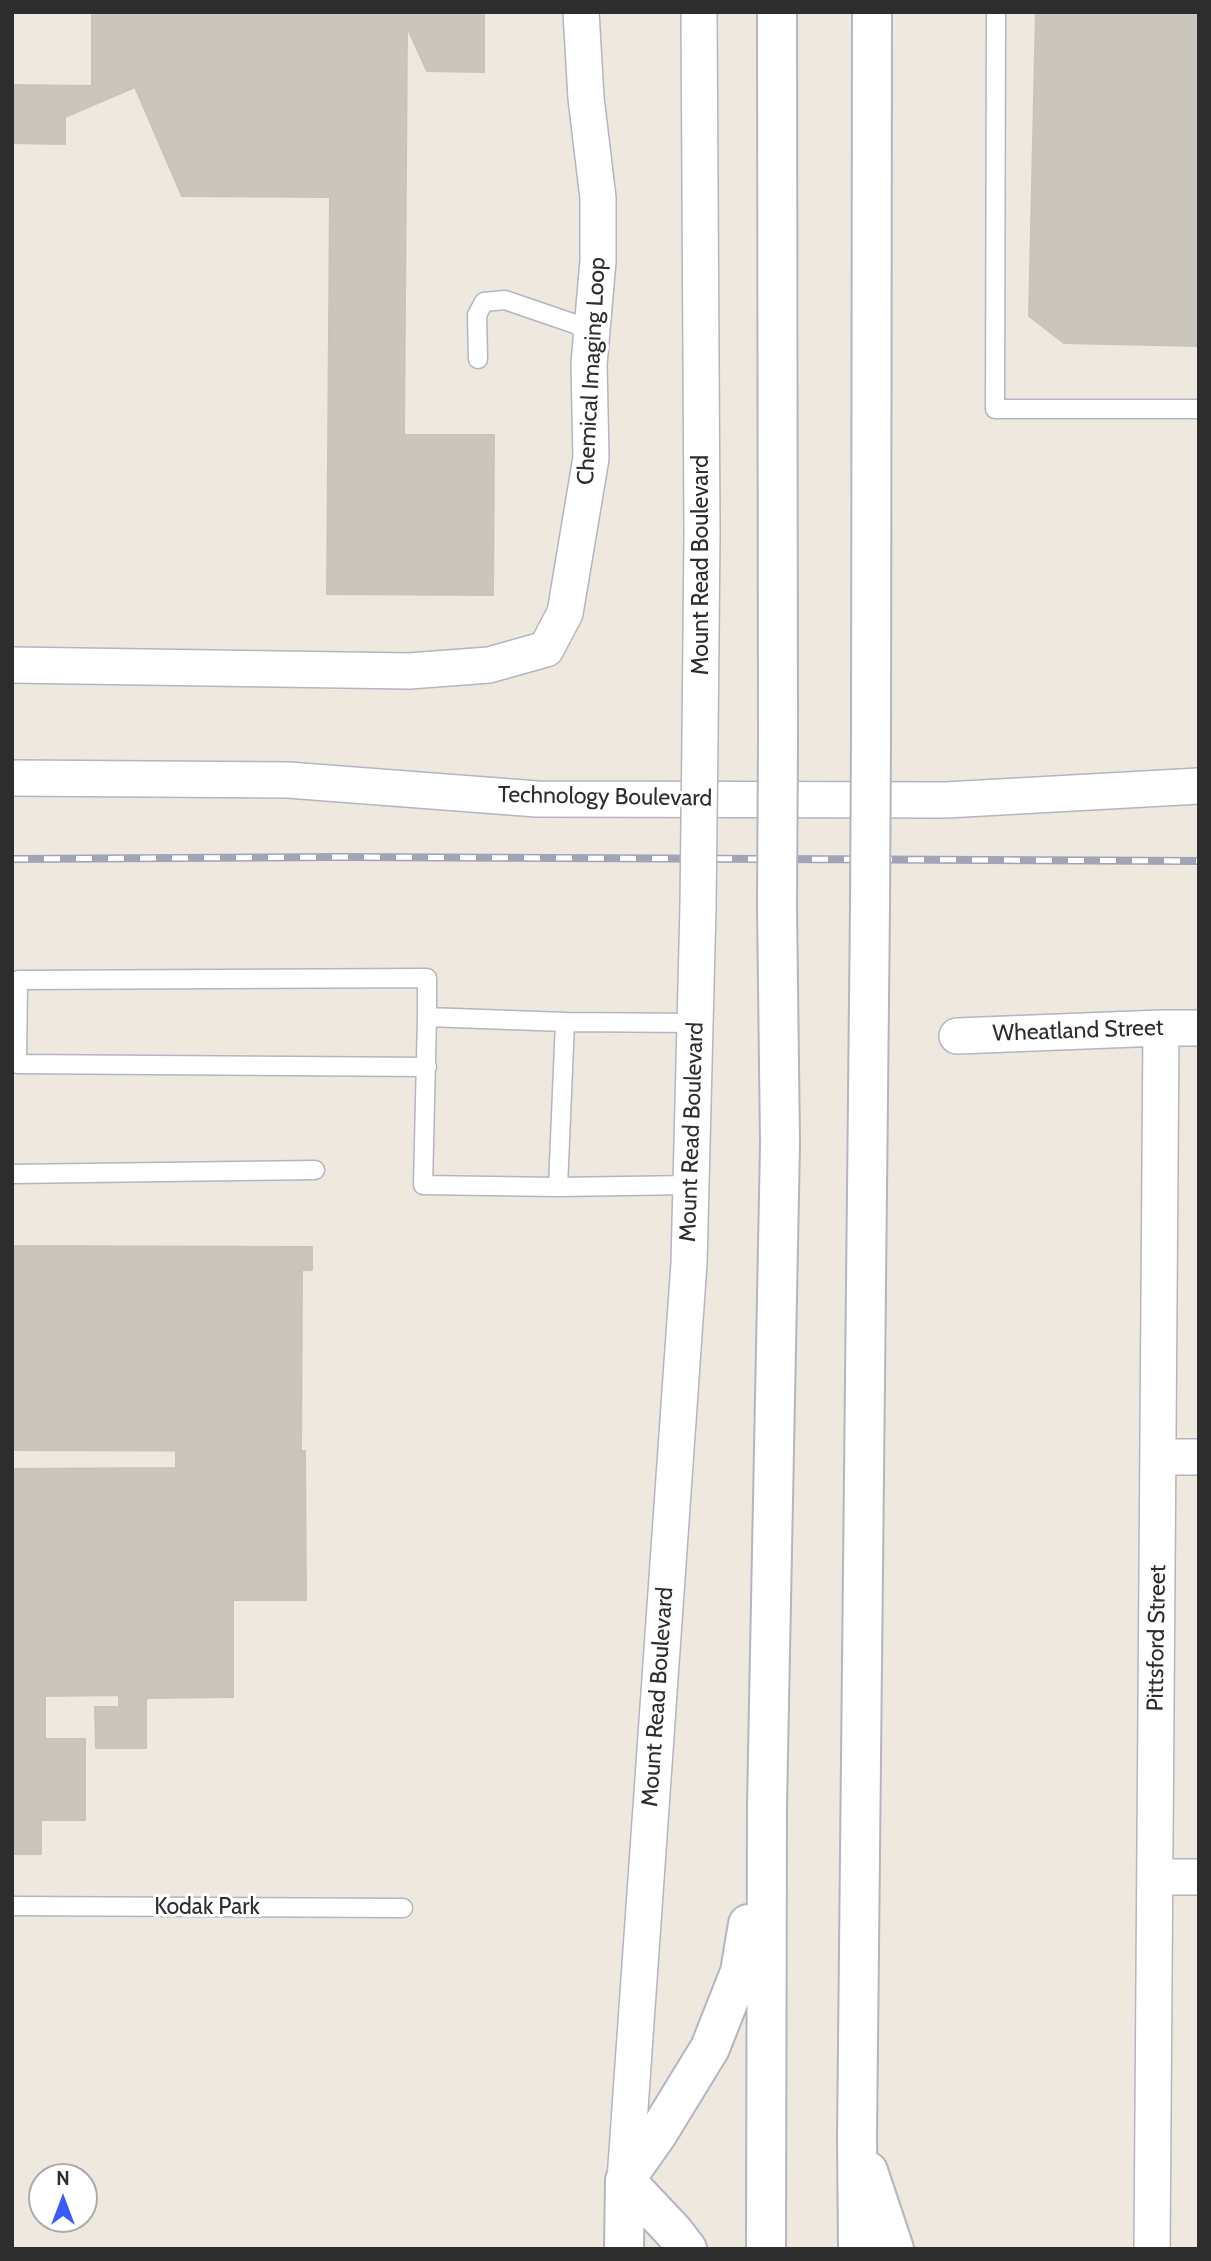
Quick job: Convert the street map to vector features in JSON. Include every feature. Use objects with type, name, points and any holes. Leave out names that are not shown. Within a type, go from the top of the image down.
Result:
[{"type":"main road","points":[[765,2249],[767,1805],[780,1144],[777,906],[776,12]]},
{"type":"main road","points":[[858,2249],[870,906],[872,12]]},
{"type":"main road","points":[[687,2249],[625,2180],[658,2133],[710,2048],[740,1972],[767,1805]]},
{"type":"main road","points":[[857,2137],[894,2249]]},
{"type":"main road","name":"Mount Read Boulevard","points":[[624,2249],[625,2180]]},
{"type":"street","name":"Chemical Imaging Loop","points":[[12,665],[409,671],[489,665],[546,649],[565,613],[591,458],[589,364],[598,261],[598,198],[586,98],[581,12]]},
{"type":"street","name":"Mount Read Boulevard","points":[[625,2180],[688,1276],[698,906],[702,519],[699,12]]},
{"type":"street","name":"Technology Boulevard","points":[[12,778],[288,780],[550,799],[946,800],[1199,786]]},
{"type":"street","name":"Pittsford Street","points":[[1152,2249],[1161,1028]]},
{"type":"street","name":"Wheatland Street","points":[[957,1036],[1199,1028]]},
{"type":"street","points":[[1159,1457],[1199,1457]]},
{"type":"street","points":[[1155,1877],[1199,1877]]},
{"type":"lane","points":[[996,12],[995,409],[1199,409]]},
{"type":"lane","points":[[478,359],[477,315],[484,303],[505,300],[575,324],[591,334]]},
{"type":"lane","points":[[426,1067],[18,1064],[18,980],[428,978],[428,1017],[423,1185],[691,1185]]},
{"type":"lane","points":[[428,1017],[695,1023]]},
{"type":"lane","points":[[558,1187],[565,1022]]},
{"type":"lane","points":[[12,1174],[315,1170]]},
{"type":"lane","name":"Kodak Park","points":[[12,1906],[403,1909]]},
{"type":"building","points":[[92,12],[484,12],[484,72],[427,71],[407,27],[404,435],[494,435],[493,595],[327,594],[330,197],[182,196],[135,87],[65,117],[65,144],[12,143],[12,85],[92,86]]},
{"type":"building","points":[[1036,12],[1199,12],[1199,346],[1064,343],[1029,316]]},
{"type":"building","points":[[12,1246],[312,1247],[312,1270],[302,1270],[301,1451],[12,1450]]},
{"type":"building","points":[[305,1451],[306,1600],[233,1600],[233,1697],[146,1698],[146,1748],[96,1748],[95,1707],[119,1707],[119,1695],[45,1696],[45,1739],[85,1739],[85,1820],[41,1820],[41,1854],[12,1854],[12,1469],[176,1468],[176,1452]]},
{"type":"railway","points":[[12,859],[340,857],[1199,861]]}]
